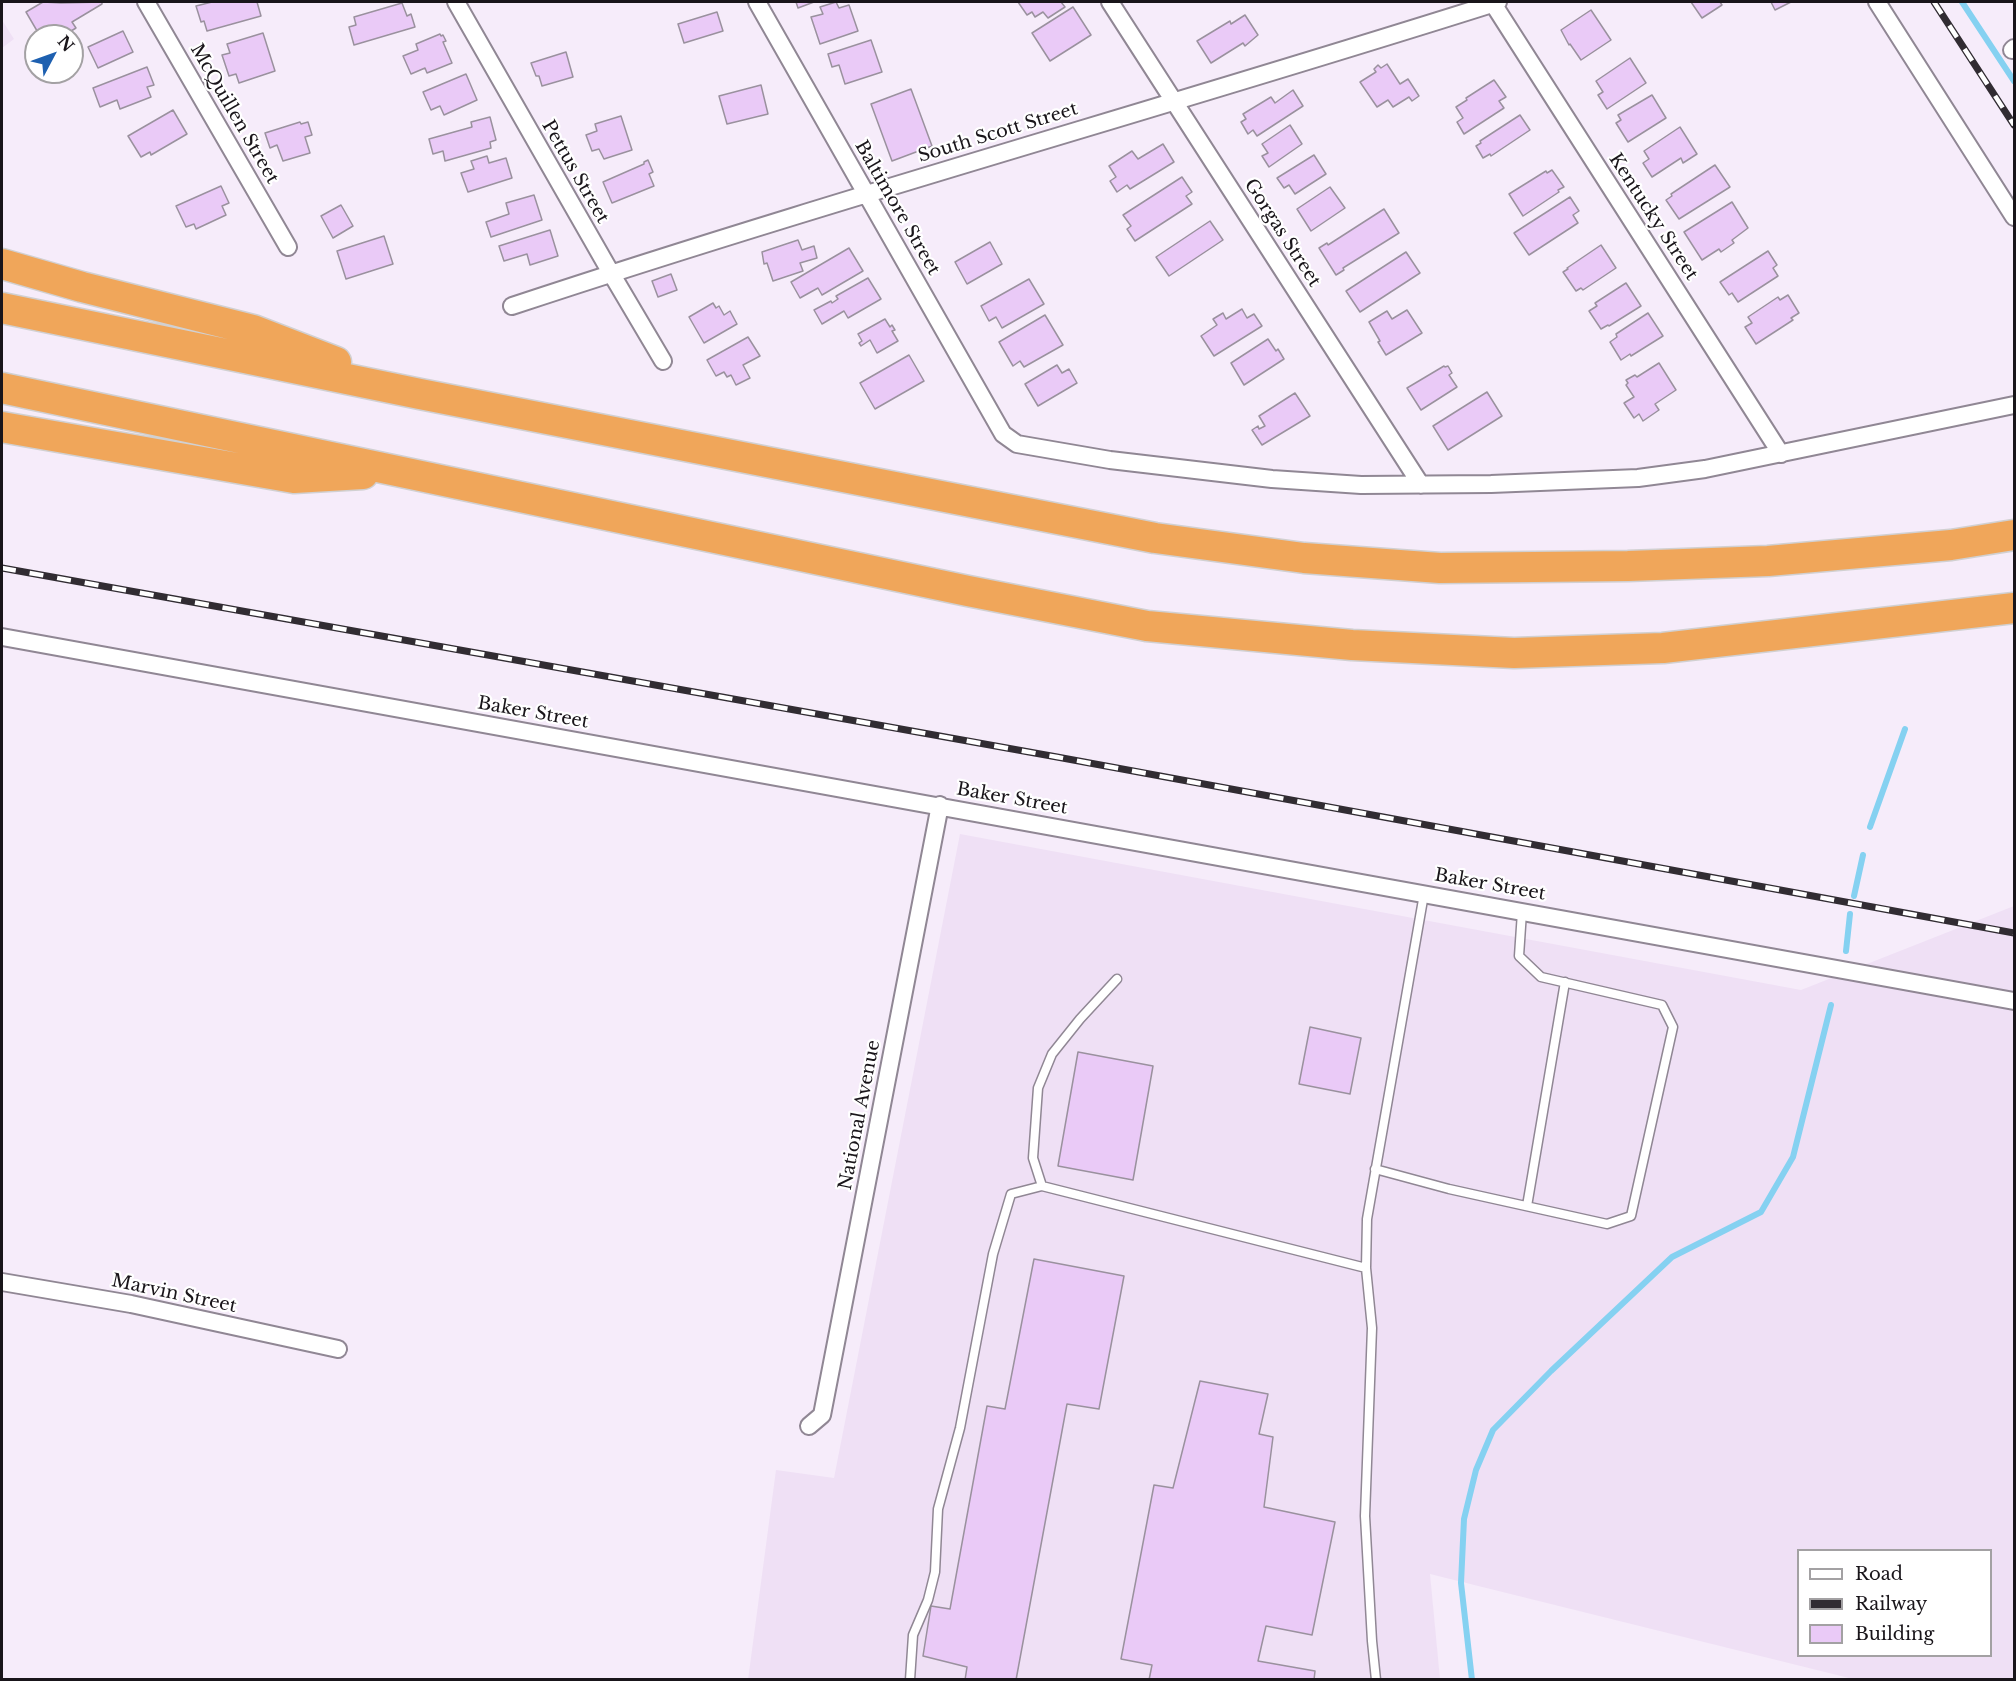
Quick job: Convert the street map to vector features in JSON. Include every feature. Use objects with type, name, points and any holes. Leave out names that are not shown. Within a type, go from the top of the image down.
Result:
[{"type":"highway","points":[[2,264],[82,287],[253,330],[420,394]]},
{"type":"highway","points":[[2,308],[420,394],[1155,538],[1305,558],[1440,568],[1651,566],[1768,561],[1951,545],[2014,535]]},
{"type":"highway","points":[[2,388],[968,591],[1147,626],[1352,645],[1514,653],[1663,648],[2014,608]]},
{"type":"highway","points":[[2,427],[294,478],[401,472]]},
{"type":"street","name":"McQuillen Street","points":[[146,2],[288,247]]},
{"type":"street","name":"Pettus Street","points":[[456,2],[663,361]]},
{"type":"street","name":"Baltimore Street","points":[[757,2],[1003,434],[1017,444],[1110,460],[1272,479],[1361,485],[1421,485]]},
{"type":"street","name":"Gorgas Street","points":[[1110,2],[1421,485]]},
{"type":"street","name":"South Scott Street","points":[[512,306],[611,273],[1494,2]]},
{"type":"street","name":"Kentucky Street","points":[[1494,2],[1781,454]]},
{"type":"street","points":[[1877,2],[2014,217]]},
{"type":"street","points":[[1421,485],[1638,478],[1706,469],[2014,405]]},
{"type":"street","name":"Baker Street","points":[[2,637],[2014,1001]]},
{"type":"street","name":"National Avenue","points":[[809,1426],[822,1415],[940,805]]},
{"type":"street","name":"Marvin Street","points":[[2,1282],[131,1304],[338,1349]]},
{"type":"lane","points":[[1376,1680],[1365,1516],[1372,1328],[1366,1268],[1366,1219],[1424,893]]},
{"type":"lane","points":[[1375,1168],[1449,1189],[1607,1224],[1631,1216],[1673,1027],[1662,1005],[1541,977],[1520,956],[1522,911]]},
{"type":"lane","points":[[1042,1186],[1033,1158],[1038,1088],[1052,1054],[1117,979]]},
{"type":"lane","points":[[1527,1206],[1565,982]]},
{"type":"lane","points":[[910,1680],[913,1635],[928,1600],[935,1572],[938,1509],[960,1428],[993,1254],[1011,1194],[1042,1186],[1366,1268]]},
{"type":"shaded area","points":[[2,20],[14,39],[2,48]]},
{"type":"shaded area","points":[[960,834],[1801,990],[2014,906],[2014,1679],[1853,1679],[1430,1574],[1440,1679],[748,1680],[776,1470],[834,1478]]},
{"type":"building","points":[[43,2],[102,2],[72,22],[73,24],[33,24],[26,12]]},
{"type":"building","points":[[212,2],[257,2],[261,16],[207,31],[204,21],[201,22],[196,6]]},
{"type":"building","points":[[796,2],[814,2],[798,8]]},
{"type":"building","points":[[836,2],[839,8],[849,5],[858,31],[820,44],[811,17],[823,14],[820,7]]},
{"type":"building","points":[[1018,2],[1061,2],[1065,7],[1048,18],[1043,12],[1035,17],[1032,12],[1027,15]]},
{"type":"building","points":[[1691,2],[1720,2],[1722,5],[1702,18]]},
{"type":"building","points":[[1771,2],[1791,2],[1775,10]]},
{"type":"building","points":[[402,3],[407,16],[411,14],[415,27],[354,45],[349,27],[356,25],[354,17]]},
{"type":"building","points":[[1073,7],[1091,35],[1050,61],[1032,33]]},
{"type":"building","points":[[1591,10],[1611,40],[1581,60],[1561,30]]},
{"type":"building","points":[[717,12],[723,31],[684,43],[678,24]]},
{"type":"building","points":[[1245,15],[1258,35],[1245,46],[1243,43],[1211,63],[1197,41],[1230,21],[1231,24]]},
{"type":"building","points":[[123,31],[133,52],[98,68],[88,47]]},
{"type":"building","points":[[263,33],[275,71],[239,83],[236,74],[229,76],[222,55],[230,53],[227,44]]},
{"type":"building","points":[[440,34],[446,41],[443,42],[452,63],[427,73],[425,68],[411,74],[403,56],[418,50],[416,44]]},
{"type":"building","points":[[871,40],[882,72],[845,84],[839,65],[832,67],[828,54]]},
{"type":"building","points":[[566,52],[573,77],[542,86],[531,63]]},
{"type":"building","points":[[1630,58],[1646,83],[1607,109],[1598,95],[1603,92],[1596,81]]},
{"type":"building","points":[[1387,64],[1400,84],[1408,79],[1419,96],[1412,101],[1409,97],[1393,107],[1388,100],[1377,107],[1360,82],[1376,72],[1374,69],[1378,65],[1381,68]]},
{"type":"building","points":[[147,67],[154,85],[147,87],[151,97],[120,109],[117,100],[100,107],[93,88]]},
{"type":"building","points":[[466,74],[477,100],[444,115],[440,106],[431,110],[423,92]]},
{"type":"building","points":[[1494,80],[1506,97],[1499,101],[1504,108],[1464,134],[1457,122],[1463,118],[1456,107]]},
{"type":"building","points":[[761,85],[768,114],[727,124],[719,96]]},
{"type":"building","points":[[911,89],[932,146],[892,161],[871,104]]},
{"type":"building","points":[[1293,90],[1303,106],[1257,136],[1253,130],[1248,134],[1241,122],[1246,119],[1243,114],[1271,97],[1275,103]]},
{"type":"building","points":[[1652,95],[1666,118],[1628,142],[1616,123],[1621,120],[1618,115]]},
{"type":"building","points":[[173,110],[187,134],[151,155],[150,152],[141,157],[128,136]]},
{"type":"building","points":[[1520,115],[1530,130],[1491,156],[1490,154],[1483,158],[1476,146],[1481,143],[1480,141]]},
{"type":"building","points":[[621,116],[632,150],[604,159],[599,149],[592,151],[586,135],[597,131],[595,124]]},
{"type":"building","points":[[490,117],[496,140],[490,142],[491,148],[445,161],[443,151],[433,154],[429,139],[472,127],[471,122]]},
{"type":"building","points":[[300,122],[301,124],[308,122],[312,135],[305,137],[310,153],[283,161],[277,145],[270,148],[265,133]]},
{"type":"building","points":[[1290,125],[1302,144],[1269,167],[1262,156],[1268,153],[1262,144]]},
{"type":"building","points":[[1680,127],[1697,154],[1683,163],[1681,158],[1652,177],[1643,163],[1649,159],[1644,151]]},
{"type":"building","points":[[1163,144],[1174,162],[1130,189],[1127,185],[1117,192],[1110,181],[1116,177],[1109,166],[1132,151],[1138,159]]},
{"type":"building","points":[[1314,155],[1326,174],[1295,194],[1289,185],[1284,188],[1277,178]]},
{"type":"building","points":[[487,156],[489,163],[506,158],[512,178],[468,192],[461,173],[474,169],[471,161]]},
{"type":"building","points":[[648,160],[653,172],[649,174],[654,186],[612,203],[603,182],[644,164]]},
{"type":"building","points":[[1715,165],[1730,187],[1679,219],[1666,200],[1672,196],[1671,194]]},
{"type":"building","points":[[1552,170],[1564,187],[1523,216],[1509,194],[1546,171],[1547,173]]},
{"type":"building","points":[[1182,177],[1192,192],[1186,196],[1192,204],[1135,241],[1127,229],[1131,226],[1123,215]]},
{"type":"building","points":[[221,186],[229,203],[222,206],[226,215],[196,229],[194,224],[186,227],[176,206]]},
{"type":"building","points":[[1330,187],[1345,208],[1311,231],[1297,209]]},
{"type":"building","points":[[534,195],[542,220],[491,237],[486,222],[509,214],[506,203]]},
{"type":"building","points":[[1570,197],[1579,211],[1573,215],[1578,223],[1529,255],[1514,233]]},
{"type":"building","points":[[1732,202],[1748,228],[1732,240],[1734,243],[1721,252],[1719,249],[1702,260],[1684,232]]},
{"type":"building","points":[[341,205],[353,226],[333,238],[321,216]]},
{"type":"building","points":[[1384,209],[1399,233],[1343,268],[1344,270],[1336,275],[1319,248],[1327,243],[1328,245]]},
{"type":"building","points":[[1210,221],[1223,240],[1169,276],[1156,257]]},
{"type":"building","points":[[550,230],[558,256],[530,265],[527,254],[504,261],[499,246]]},
{"type":"building","points":[[384,236],[393,264],[346,279],[337,251]]},
{"type":"building","points":[[798,240],[802,250],[814,246],[817,258],[800,263],[803,271],[773,281],[767,263],[764,264],[762,252]]},
{"type":"building","points":[[990,242],[1002,264],[967,284],[955,262]]},
{"type":"building","points":[[1601,245],[1616,268],[1583,290],[1581,288],[1576,291],[1563,272]]},
{"type":"building","points":[[849,248],[863,271],[822,295],[818,288],[800,298],[791,282]]},
{"type":"building","points":[[1768,251],[1777,265],[1773,268],[1778,276],[1738,302],[1732,293],[1729,295],[1720,282]]},
{"type":"building","points":[[1406,252],[1420,273],[1360,312],[1346,291]]},
{"type":"building","points":[[671,274],[677,290],[658,297],[652,281]]},
{"type":"building","points":[[868,278],[881,299],[848,318],[844,311],[822,324],[814,310],[831,301],[832,303],[838,299],[836,296]]},
{"type":"building","points":[[1029,279],[1044,304],[1002,328],[996,317],[989,321],[981,306]]},
{"type":"building","points":[[1626,283],[1641,306],[1601,329],[1589,311],[1597,306],[1595,303]]},
{"type":"building","points":[[1788,295],[1799,313],[1791,318],[1793,320],[1756,344],[1745,327],[1752,323],[1748,317],[1778,297],[1780,300]]},
{"type":"building","points":[[713,303],[716,308],[719,306],[724,315],[730,311],[737,324],[704,343],[689,317]]},
{"type":"building","points":[[1242,309],[1247,318],[1254,314],[1262,326],[1214,356],[1201,336],[1217,325],[1213,319],[1223,313],[1226,319]]},
{"type":"building","points":[[1407,310],[1422,333],[1386,355],[1369,322],[1387,311],[1392,319]]},
{"type":"building","points":[[1648,313],[1663,336],[1621,360],[1610,342],[1617,337],[1616,334]]},
{"type":"building","points":[[1045,315],[1063,345],[1024,367],[1020,361],[1013,366],[999,342]]},
{"type":"building","points":[[885,319],[895,330],[892,331],[898,341],[877,353],[870,340],[861,346],[859,343],[862,341],[858,334]]},
{"type":"building","points":[[748,337],[760,356],[743,365],[750,378],[736,385],[731,375],[727,377],[724,372],[716,376],[707,360]]},
{"type":"building","points":[[1268,339],[1284,359],[1244,385],[1231,363]]},
{"type":"building","points":[[909,355],[924,381],[875,409],[860,383]]},
{"type":"building","points":[[1659,363],[1676,390],[1655,404],[1659,410],[1643,421],[1639,414],[1634,418],[1624,403],[1634,397],[1626,385],[1628,383],[1626,380],[1635,375],[1637,377]]},
{"type":"building","points":[[1057,365],[1062,373],[1069,369],[1077,383],[1038,406],[1025,384]]},
{"type":"building","points":[[1444,366],[1448,366],[1452,373],[1449,375],[1457,387],[1421,410],[1407,388]]},
{"type":"building","points":[[1487,392],[1502,416],[1448,450],[1433,426]]},
{"type":"building","points":[[1295,393],[1310,416],[1262,445],[1252,430],[1258,426],[1259,429],[1265,426],[1259,416]]},
{"type":"building","points":[[1310,1027],[1361,1038],[1350,1094],[1299,1084]]},
{"type":"building","points":[[1078,1052],[1153,1066],[1133,1180],[1058,1166]]},
{"type":"building","points":[[1034,1259],[1124,1276],[1099,1409],[1067,1404],[1016,1680],[965,1680],[967,1667],[923,1656],[931,1606],[950,1609],[987,1406],[1005,1409]]},
{"type":"building","points":[[1200,1381],[1268,1394],[1259,1434],[1273,1437],[1264,1507],[1335,1522],[1312,1635],[1266,1626],[1258,1661],[1315,1671],[1314,1680],[1149,1680],[1152,1665],[1121,1659],[1154,1485],[1173,1488]]},
{"type":"waterway","points":[[1962,2],[2014,81]]},
{"type":"waterway","points":[[1870,827],[1905,729]]},
{"type":"waterway","points":[[1854,896],[1863,855]]},
{"type":"waterway","points":[[1846,951],[1850,914]]},
{"type":"waterway","points":[[1472,1680],[1461,1583],[1464,1519],[1476,1470],[1493,1430],[1551,1371],[1672,1257],[1761,1212],[1793,1157],[1831,1005]]},
{"type":"railway","points":[[1934,2],[2014,125]]},
{"type":"railway","points":[[2,568],[1057,757],[2014,933]]}]
